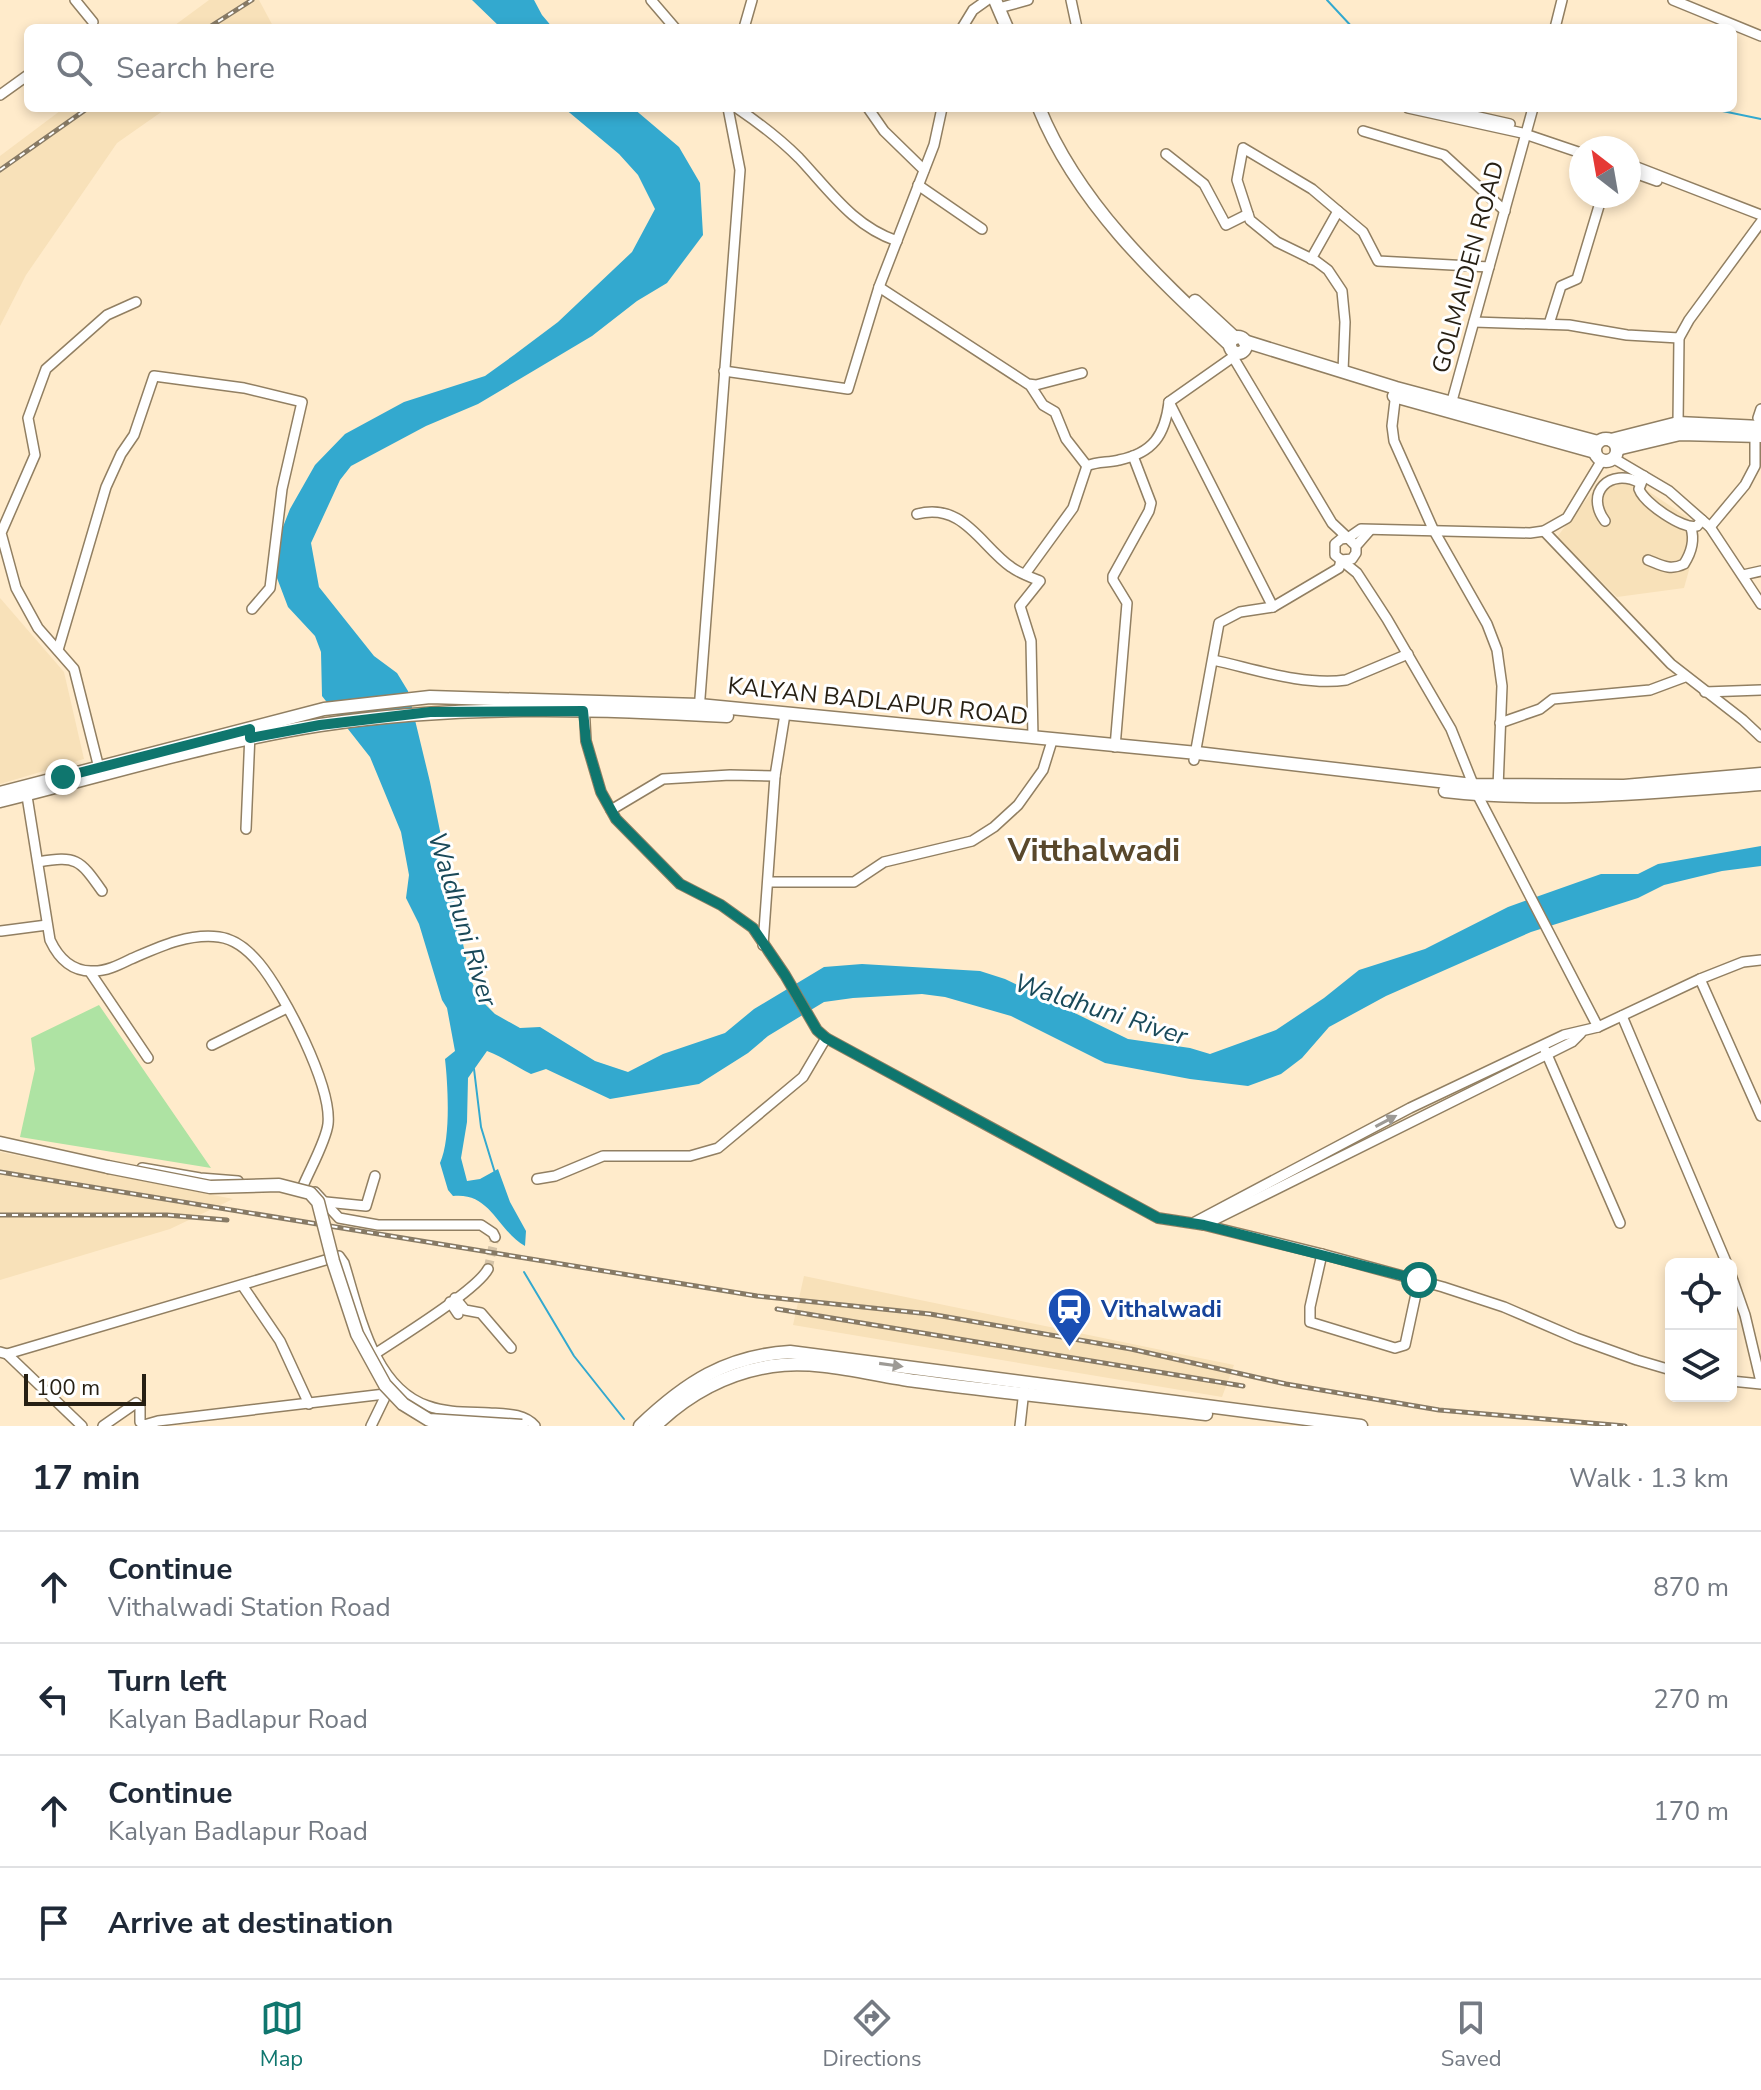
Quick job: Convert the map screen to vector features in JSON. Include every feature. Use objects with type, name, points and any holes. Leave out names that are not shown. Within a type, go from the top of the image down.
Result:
[{"type":"main road","points":[[1000,4],[1008,24]]},
{"type":"main road","points":[[1043,112],[1049,133],[1125,241],[1237,347],[1606,450],[1680,434],[1759,425]]},
{"type":"main road","points":[[1237,347],[1343,371],[1396,392]]},
{"type":"main road","points":[[1606,450],[1678,423],[1759,425]]},
{"type":"main road","name":"KALYAN BADLAPUR ROAD","points":[[0,793],[26,791],[250,734],[324,709],[430,697],[583,707],[699,710],[1033,738],[1051,744],[1115,747],[1475,790],[1627,795],[1761,784]]},
{"type":"main road","name":"KALYAN BADLAPUR ROAD","points":[[0,801],[99,768],[250,734],[430,712],[583,707]]},
{"type":"main road","name":"KALYAN BADLAPUR ROAD","points":[[784,717],[1195,757]]},
{"type":"main road","name":"KALYAN BADLAPUR ROAD","points":[[1497,791],[1624,786],[1761,774]]},
{"type":"main road","points":[[0,1143],[210,1187],[279,1185],[310,1193],[318,1202],[357,1334],[385,1385],[403,1404],[429,1420],[522,1426]]},
{"type":"main road","points":[[640,1426],[675,1395],[709,1373],[761,1354],[1243,1415],[1305,1426]]},
{"type":"main road","points":[[655,1426],[672,1410],[721,1379],[798,1359]]},
{"type":"main road","points":[[1279,1421],[1361,1426]]},
{"type":"street","points":[[75,0],[93,22]]},
{"type":"street","points":[[651,0],[672,24]]},
{"type":"street","points":[[745,24],[752,0]]},
{"type":"street","points":[[964,24],[973,10],[987,0]]},
{"type":"street","points":[[1000,4],[1028,0]]},
{"type":"street","points":[[1071,0],[1076,24]]},
{"type":"street","points":[[1556,24],[1562,0]]},
{"type":"street","points":[[1673,0],[1686,2],[1735,24]]},
{"type":"street","points":[[1737,25],[1761,36]]},
{"type":"street","points":[[0,95],[24,78]]},
{"type":"street","points":[[699,710],[740,170],[729,112]]},
{"type":"street","points":[[743,112],[763,125],[796,155],[858,222],[897,241]]},
{"type":"street","points":[[871,112],[884,131],[924,170]]},
{"type":"street","points":[[724,371],[848,389],[879,287],[934,145],[941,112]]},
{"type":"street","points":[[1429,112],[1527,131],[1569,145]]},
{"type":"street","points":[[1452,112],[1492,124]]},
{"type":"street","name":"GOLMAIDEN ROAD","points":[[1451,407],[1532,112]]},
{"type":"street","points":[[1363,131],[1444,155],[1505,211]]},
{"type":"street","points":[[1343,371],[1345,322],[1342,291],[1328,270],[1277,242],[1250,220],[1237,180],[1243,148],[1312,189],[1363,232],[1378,261],[1489,267]]},
{"type":"street","points":[[1166,154],[1204,184],[1226,225],[1248,214]]},
{"type":"street","points":[[1641,170],[1670,183]]},
{"type":"street","points":[[1641,175],[1761,219],[1679,338],[1678,423]]},
{"type":"street","points":[[918,185],[982,229]]},
{"type":"street","points":[[1549,324],[1561,286],[1577,279],[1598,208]]},
{"type":"street","points":[[1311,259],[1338,211]]},
{"type":"street","points":[[879,287],[1030,385],[1043,405],[1055,412],[1066,439],[1087,466]]},
{"type":"street","points":[[99,768],[74,669],[38,628],[16,588],[1,533],[35,455],[28,418],[46,369],[107,315],[136,302]]},
{"type":"street","points":[[1474,322],[1569,325],[1627,335],[1679,338]]},
{"type":"street","points":[[1087,466],[1133,456],[1148,449],[1167,423],[1169,402],[1237,347],[1332,523],[1353,547],[1357,573]]},
{"type":"street","points":[[1030,385],[1082,373]]},
{"type":"street","points":[[58,650],[106,487],[121,454],[134,435],[154,376],[244,388],[302,402],[282,489],[270,588],[252,609]]},
{"type":"street","points":[[1396,392],[1392,426],[1394,441],[1433,529],[1487,624],[1497,650],[1502,686],[1497,791]]},
{"type":"street","points":[[1169,402],[1273,607]]},
{"type":"street","points":[[1691,528],[1706,523],[1745,485],[1755,466],[1759,425]]},
{"type":"street","points":[[1337,553],[1348,560],[1353,547],[1370,530],[1544,531],[1567,518],[1606,450],[1642,480]]},
{"type":"street","points":[[1115,747],[1127,603],[1113,576],[1151,503],[1133,456]]},
{"type":"street","points":[[1025,574],[1073,508],[1087,466]]},
{"type":"street","points":[[1605,521],[1597,502],[1603,485],[1612,478],[1621,476],[1642,480],[1669,491],[1706,523],[1761,604]]},
{"type":"street","points":[[1642,480],[1639,489],[1642,497],[1691,528]]},
{"type":"street","points":[[917,514],[933,510],[965,523],[1011,567],[1040,581],[1020,606],[1031,641],[1033,738]]},
{"type":"street","points":[[1332,523],[1337,553],[1357,573],[1451,729],[1475,790],[1598,1027]]},
{"type":"street","points":[[1648,560],[1667,568],[1684,564],[1692,545],[1691,528]]},
{"type":"street","points":[[1544,531],[1685,677],[1761,737]]},
{"type":"street","points":[[1195,757],[1219,623],[1240,612],[1273,607],[1331,572],[1341,539],[1353,547]]},
{"type":"street","points":[[1743,575],[1761,571]]},
{"type":"street","points":[[1213,660],[1304,679],[1336,681],[1346,680],[1408,654]]},
{"type":"street","points":[[1500,723],[1540,709],[1553,699],[1650,690],[1685,677]]},
{"type":"street","points":[[1705,692],[1761,690]]},
{"type":"street","points":[[583,707],[586,741],[601,792],[611,810],[644,849],[680,884],[721,905],[753,928],[817,1030],[826,1038],[1158,1218],[1199,1224],[1419,1280],[1504,1307],[1576,1338],[1665,1368]]},
{"type":"street","points":[[763,945],[775,776],[784,717]]},
{"type":"street","points":[[246,829],[250,734]]},
{"type":"street","points":[[769,882],[854,882],[884,862],[972,841],[994,827],[1018,805],[1043,770],[1051,744]]},
{"type":"street","points":[[611,810],[663,779],[775,776]]},
{"type":"street","points":[[26,791],[50,940],[57,955],[69,965],[90,972],[113,967],[182,939],[222,937],[238,943],[258,961],[277,987],[310,1054],[327,1103],[328,1126],[303,1186]]},
{"type":"street","points":[[38,862],[68,858],[75,861],[102,891]]},
{"type":"street","points":[[1,931],[47,925]]},
{"type":"street","points":[[1199,1224],[1462,1096],[1545,1050],[1564,1035],[1598,1027],[1700,979],[1743,962],[1761,960]]},
{"type":"street","points":[[90,972],[148,1058]]},
{"type":"street","points":[[1700,979],[1761,1116]]},
{"type":"street","points":[[212,1045],[287,1008]]},
{"type":"street","points":[[1622,1016],[1724,1258]]},
{"type":"street","points":[[537,1179],[555,1176],[603,1156],[690,1156],[718,1148],[803,1077],[826,1038]]},
{"type":"street","points":[[1199,1224],[1457,1086],[1545,1050]]},
{"type":"street","points":[[1545,1050],[1620,1223]]},
{"type":"street","points":[[1457,1086],[1462,1096]]},
{"type":"street","points":[[37,1151],[52,1149],[200,1178],[277,1180],[303,1186],[326,1202],[339,1218],[378,1225],[481,1225],[495,1237]]},
{"type":"street","points":[[326,1202],[366,1206],[375,1176]]},
{"type":"street","points":[[1322,1254],[1310,1307],[1310,1322],[1395,1348],[1405,1345],[1419,1280]]},
{"type":"street","points":[[4,1353],[339,1256],[375,1354],[397,1386],[426,1406],[452,1411],[512,1414],[529,1419],[535,1426]]},
{"type":"street","points":[[375,1354],[482,1279],[488,1269]]},
{"type":"street","points":[[242,1285],[280,1341],[309,1404]]},
{"type":"street","points":[[1737,1292],[1761,1383],[1737,1381]]},
{"type":"street","points":[[453,1300],[458,1314]]},
{"type":"street","points":[[453,1300],[467,1312],[481,1313],[511,1348]]},
{"type":"street","points":[[4,1353],[82,1426]]},
{"type":"street","points":[[103,1426],[136,1403],[140,1407],[140,1422],[144,1425],[385,1394],[397,1386]]},
{"type":"street","points":[[1020,1426],[1025,1388]]},
{"type":"street","points":[[371,1426],[385,1394]]},
{"type":"shaded area","points":[[209,0],[259,0],[272,24],[176,24]]},
{"type":"shaded area","points":[[59,112],[161,112],[117,143],[26,275],[0,326],[0,156]]},
{"type":"shaded area","points":[[1619,472],[1687,517],[1699,534],[1684,588],[1617,597],[1557,537],[1604,477]]},
{"type":"shaded area","points":[[0,598],[64,672],[84,759],[0,784]]},
{"type":"shaded area","points":[[0,1152],[233,1199],[170,1229],[0,1280]]},
{"type":"shaded area","points":[[804,1276],[1234,1365],[1222,1397],[793,1325]]},
{"type":"green space","points":[[99,1005],[211,1168],[20,1137],[35,1069],[31,1038]]},
{"type":"water","points":[[472,0],[534,0],[550,24],[497,24]]},
{"type":"water","points":[[569,112],[638,112],[679,147],[700,183],[703,235],[667,283],[637,301],[592,336],[478,404],[426,426],[351,466],[340,480],[311,543],[319,587],[374,656],[397,673],[408,691],[470,978],[480,999],[495,1014],[520,1028],[540,1027],[595,1061],[628,1072],[663,1054],[725,1033],[754,1009],[824,967],[862,964],[980,971],[1005,979],[1128,1039],[1210,1054],[1276,1030],[1359,970],[1425,949],[1508,907],[1601,874],[1638,874],[1658,864],[1761,846],[1761,866],[1722,871],[1664,885],[1638,898],[1531,932],[1386,996],[1329,1027],[1302,1058],[1281,1074],[1248,1086],[1105,1063],[1011,1016],[945,997],[922,994],[824,1002],[699,1084],[610,1099],[546,1069],[531,1074],[487,1051],[468,1078],[467,1122],[461,1158],[467,1181],[480,1179],[498,1169],[510,1202],[526,1231],[525,1246],[485,1206],[466,1196],[453,1196],[448,1190],[440,1163],[447,1127],[445,1059],[455,1051],[447,1008],[419,924],[406,898],[409,875],[401,832],[370,757],[322,696],[321,652],[315,636],[288,607],[277,578],[275,547],[290,509],[315,465],[345,434],[404,402],[485,376],[558,322],[632,252],[655,209],[638,175],[619,154]]},
{"type":"waterway","points":[[1327,0],[1349,24]]},
{"type":"waterway","points":[[1727,112],[1761,119]]},
{"type":"waterway","points":[[474,1069],[481,1127],[495,1173]]},
{"type":"waterway","points":[[524,1272],[574,1356],[624,1419]]},
{"type":"tunnel","points":[[488,1269],[495,1237]]},
{"type":"railway","points":[[214,24],[252,0]]},
{"type":"railway","points":[[0,170],[82,112]]},
{"type":"railway","points":[[0,1172],[757,1296],[930,1314],[1131,1349],[1286,1384],[1439,1410],[1625,1426]]},
{"type":"railway","points":[[0,1215],[167,1215],[227,1220]]},
{"type":"railway","points":[[777,1309],[1243,1386]]},
{"type":"place","name":"Vithalwadi","points":[[1070,1348]]},
{"type":"district","name":"Vitthalwadi","points":[[1094,850]]},
{"type":"route","points":[[63,777],[250,729],[250,738],[320,725],[430,712],[583,711],[586,741],[601,792],[616,819],[680,884],[721,905],[753,928],[817,1030],[826,1038],[1158,1218],[1204,1225],[1419,1280]]},
{"type":"water label","name":"Waldhuni River","points":[[463,919]]},
{"type":"water label","name":"Waldhuni River","points":[[1101,1009]]}]
